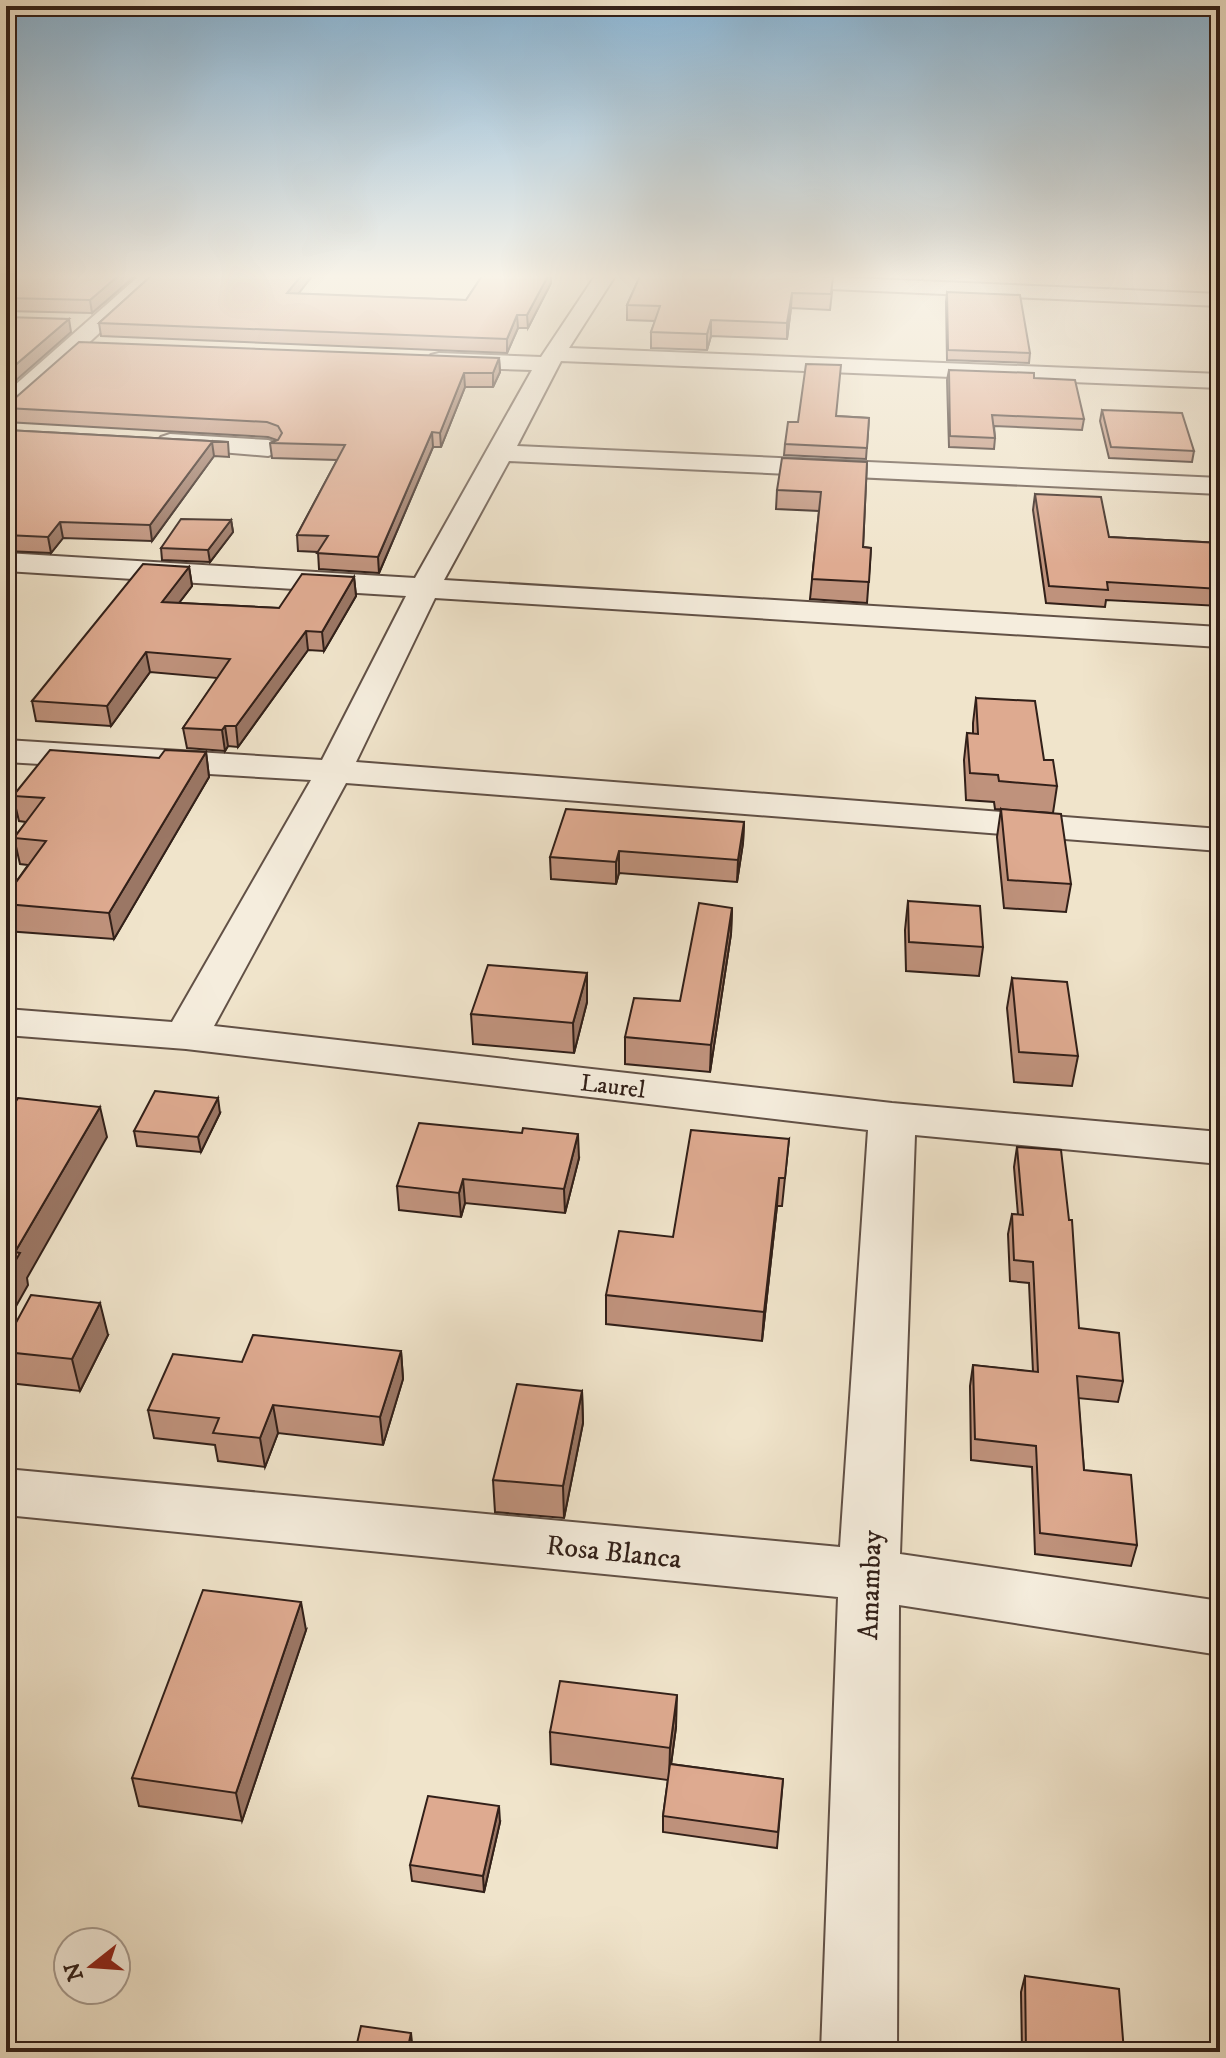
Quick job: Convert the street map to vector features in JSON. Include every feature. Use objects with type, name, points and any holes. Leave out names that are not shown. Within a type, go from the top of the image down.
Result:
[{"type":"street","points":[[6,406],[43,372]]},
{"type":"street","points":[[186,1036],[334,771],[426,586],[544,372]]},
{"type":"street","points":[[948,372],[1220,381]]},
{"type":"street","points":[[145,441],[268,448]]},
{"type":"street","points":[[501,453],[1220,486]]},
{"type":"street","points":[[6,562],[1220,637]]},
{"type":"street","points":[[6,751],[334,771],[1220,840]]},
{"type":"street","name":"Laurel","points":[[6,1022],[186,1036],[892,1118],[1220,1148]]},
{"type":"street","name":"Amambay","points":[[859,2052],[869,1575],[892,1118]]},
{"type":"street","name":"Rosa Blanca","points":[[6,1492],[869,1575],[1220,1628]]},
{"type":"building","points":[[45,372],[493,372],[464,373],[440,433],[432,432],[378,557],[317,553],[328,536],[297,535],[345,445],[270,443],[278,440],[282,433],[278,426],[267,422],[6,408],[6,401],[14,399]]},
{"type":"building","points":[[805,372],[840,372],[836,416],[869,418],[867,448],[785,444],[788,422],[798,422]]},
{"type":"building","points":[[949,372],[1034,373],[1034,378],[1075,380],[1084,419],[992,415],[995,438],[950,436]]},
{"type":"building","points":[[1102,410],[1182,413],[1194,451],[1111,447]]},
{"type":"building","points":[[6,430],[228,442],[212,442],[150,525],[60,522],[48,537],[6,535]]},
{"type":"building","points":[[782,458],[867,462],[863,547],[871,548],[869,582],[812,579],[821,492],[777,490]]},
{"type":"building","points":[[1035,494],[1101,497],[1109,537],[1220,543],[1220,589],[1107,582],[1108,590],[1049,586]]},
{"type":"building","points":[[181,519],[231,520],[208,550],[161,548]]},
{"type":"building","points":[[143,564],[189,567],[162,602],[279,608],[302,574],[354,577],[322,632],[306,631],[236,726],[225,726],[222,730],[183,728],[230,659],[146,652],[107,706],[32,701]]},
{"type":"building","points":[[976,698],[1035,701],[1044,760],[1053,760],[1057,786],[999,781],[998,775],[970,773],[967,733],[978,734]]},
{"type":"building","points":[[50,750],[159,758],[165,750],[206,752],[109,913],[6,904],[6,896],[46,841],[14,838],[44,798],[13,796]]},
{"type":"building","points":[[566,809],[744,822],[738,860],[619,851],[616,862],[550,857]]},
{"type":"building","points":[[1001,809],[1061,814],[1071,884],[1008,880]]},
{"type":"building","points":[[908,901],[980,906],[983,947],[909,942]]},
{"type":"building","points":[[699,903],[732,908],[711,1045],[625,1037],[634,998],[680,1001]]},
{"type":"building","points":[[488,965],[587,973],[573,1023],[471,1014]]},
{"type":"building","points":[[1012,978],[1067,982],[1078,1056],[1019,1052]]},
{"type":"building","points":[[155,1091],[218,1098],[198,1137],[134,1131]]},
{"type":"building","points":[[18,1098],[100,1107],[15,1252],[20,1253],[6,1277],[6,1117]]},
{"type":"building","points":[[419,1123],[522,1133],[523,1128],[578,1134],[564,1189],[463,1179],[459,1193],[397,1186]]},
{"type":"building","points":[[691,1130],[789,1139],[785,1178],[779,1178],[764,1312],[606,1295],[619,1231],[673,1237]]},
{"type":"building","points":[[1017,1147],[1061,1150],[1069,1220],[1072,1220],[1079,1328],[1119,1333],[1123,1381],[1077,1376],[1084,1470],[1131,1475],[1137,1545],[1040,1533],[1036,1446],[975,1439],[973,1365],[1038,1372],[1033,1262],[1014,1260],[1012,1214],[1023,1215]]},
{"type":"building","points":[[31,1295],[100,1303],[72,1359],[6,1352],[6,1341]]},
{"type":"building","points":[[253,1335],[401,1351],[380,1417],[273,1405],[260,1438],[213,1433],[219,1418],[148,1410],[173,1354],[242,1362]]},
{"type":"building","points":[[517,1384],[582,1391],[563,1486],[493,1480]]},
{"type":"building","points":[[203,1590],[301,1602],[236,1793],[132,1778]]},
{"type":"building","points":[[560,1681],[677,1695],[670,1748],[550,1732]]},
{"type":"building","points":[[670,1764],[783,1779],[778,1832],[663,1816]]},
{"type":"building","points":[[428,1796],[499,1806],[483,1876],[410,1865]]},
{"type":"building","points":[[1025,1976],[1119,1989],[1124,2052],[1026,2052]]},
{"type":"building","points":[[361,2026],[411,2033],[407,2052],[355,2052]]}]
